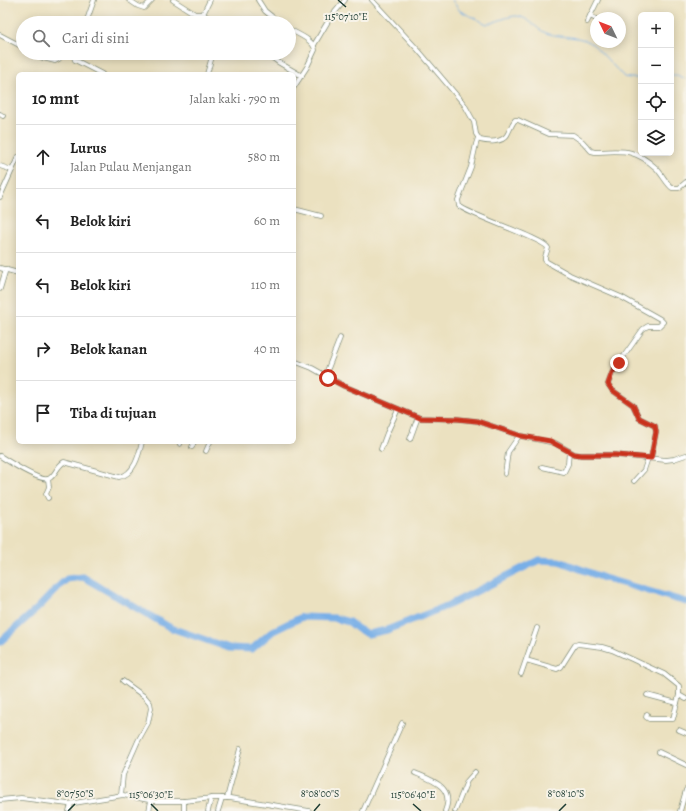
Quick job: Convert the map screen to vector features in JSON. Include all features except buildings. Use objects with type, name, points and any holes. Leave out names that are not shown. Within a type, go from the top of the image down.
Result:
[{"type":"street","points":[[88,16],[94,0]]},
{"type":"street","points":[[128,0],[144,8],[152,0]]},
{"type":"street","points":[[173,0],[195,14],[203,14],[206,16]]},
{"type":"street","points":[[203,14],[210,0]]},
{"type":"street","points":[[258,0],[265,11],[271,16]]},
{"type":"street","points":[[314,45],[330,18],[345,0]]},
{"type":"street","points":[[372,0],[420,51],[464,104],[474,122],[478,138],[469,172],[458,200],[459,206],[484,219],[546,244],[548,247],[545,260],[547,262],[570,275],[621,297],[663,322],[659,326],[648,326],[643,329],[612,373],[608,384],[612,390],[633,405],[639,418],[655,426],[656,432],[647,464],[644,471],[634,481]]},
{"type":"street","points":[[592,12],[598,0]]},
{"type":"street","points":[[587,22],[590,16]]},
{"type":"street","points":[[296,33],[314,45],[316,50],[296,84]]},
{"type":"street","points":[[0,35],[16,43]]},
{"type":"street","points":[[75,60],[98,72]]},
{"type":"street","points":[[208,72],[211,60]]},
{"type":"street","points":[[275,60],[295,72]]},
{"type":"street","points":[[296,72],[302,76]]},
{"type":"street","points":[[478,138],[483,141],[500,140],[507,135],[512,123],[515,120],[518,120],[549,134],[573,135],[594,152],[622,150],[634,153],[656,168],[672,188],[679,188],[686,182]]},
{"type":"street","points":[[0,197],[16,161]]},
{"type":"street","points":[[0,166],[12,170]]},
{"type":"street","points":[[296,209],[321,216]]},
{"type":"street","points":[[0,268],[16,272]]},
{"type":"street","points":[[0,289],[6,269]]},
{"type":"street","points":[[325,376],[340,338]]},
{"type":"street","points":[[296,362],[344,386],[418,417],[477,421],[519,436],[550,441],[569,451],[581,455],[616,455],[666,460],[674,459],[686,454]]},
{"type":"street","points":[[381,449],[398,409]]},
{"type":"street","points":[[410,439],[418,417]]},
{"type":"street","points":[[505,474],[508,452],[519,436]]},
{"type":"street","points":[[48,498],[46,494],[48,480],[52,477],[60,464],[64,462],[112,476],[124,476],[133,468],[141,444]]},
{"type":"street","points":[[206,451],[209,444]]},
{"type":"street","points":[[542,467],[557,472],[565,472],[568,464],[569,451]]},
{"type":"street","points":[[0,456],[35,476],[48,480]]},
{"type":"street","points":[[521,674],[537,628]]},
{"type":"street","points":[[526,660],[557,668],[561,667],[575,645],[578,644],[606,648],[668,676],[679,686],[678,703],[672,720],[649,719],[646,717],[647,714]]},
{"type":"street","points":[[121,795],[123,775],[136,744],[148,723],[151,708],[150,703],[145,697],[123,681]]},
{"type":"street","points":[[647,695],[678,703]]},
{"type":"street","points":[[679,695],[686,699]]},
{"type":"street","points":[[363,811],[402,723]]},
{"type":"street","points":[[679,730],[686,733]]},
{"type":"street","points":[[218,811],[224,798],[240,749]]},
{"type":"street","points":[[659,752],[686,765]]},
{"type":"street","points":[[455,811],[467,781],[475,772]]},
{"type":"street","points":[[415,773],[443,788],[446,794],[445,811]]},
{"type":"street","points":[[680,811],[686,790]]},
{"type":"street","points":[[0,800],[21,798],[71,804],[121,795],[128,795],[151,801],[184,801],[224,798],[310,811]]},
{"type":"street","points":[[208,811],[211,798]]},
{"type":"street","points":[[149,811],[151,801]]},
{"type":"street","points":[[184,801],[184,811]]},
{"type":"street","points":[[69,811],[71,804]]},
{"type":"waterway","points":[[452,0],[460,11],[487,24],[517,16],[525,19],[546,33],[578,38],[590,42],[624,77],[638,78]]},
{"type":"waterway","points":[[674,75],[686,79]]},
{"type":"waterway","points":[[0,642],[39,607],[67,579],[83,577],[171,628],[229,648],[252,649],[273,631],[302,617],[334,618],[349,622],[368,634],[387,630],[449,605],[539,560],[559,561],[604,578],[686,602]]},
{"type":"route","points":[[328,378],[420,418],[477,421],[528,438],[550,441],[574,454],[651,458],[657,429],[655,426],[639,418],[633,405],[609,387],[608,381],[619,363]]}]
